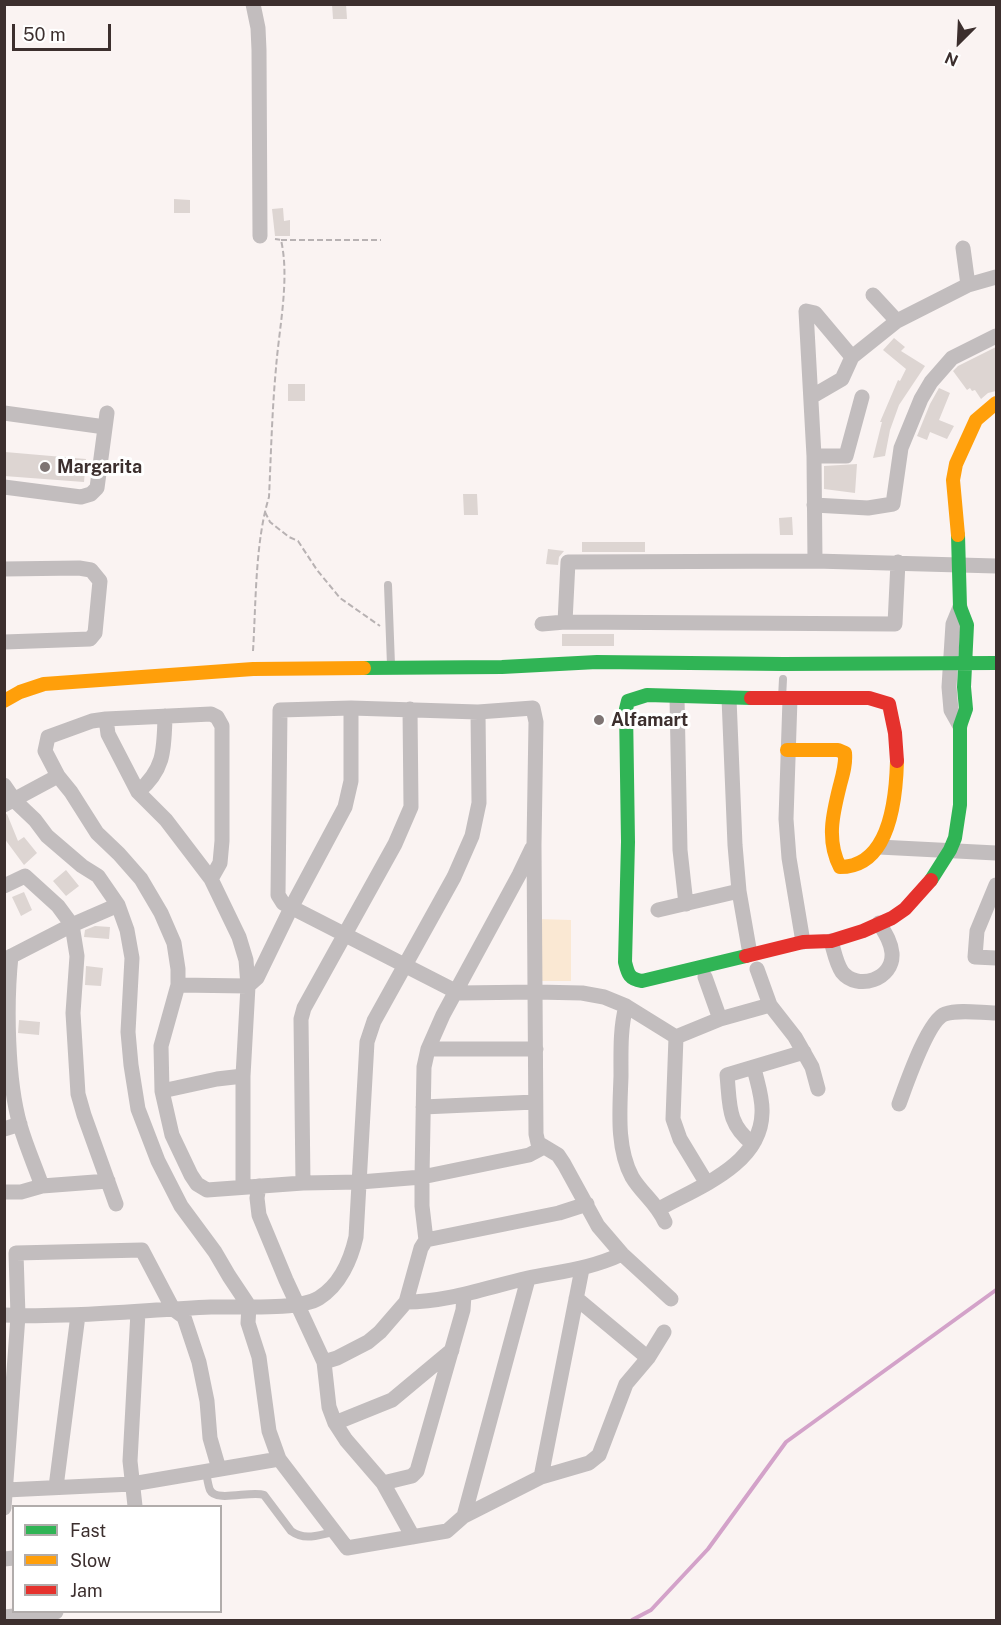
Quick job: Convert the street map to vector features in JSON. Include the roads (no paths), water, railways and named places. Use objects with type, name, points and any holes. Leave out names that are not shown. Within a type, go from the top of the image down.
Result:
[{"type":"street","points":[[253,4],[258,39],[260,236]]},
{"type":"street","points":[[963,248],[968,285]]},
{"type":"street","points":[[811,397],[842,379],[852,357],[897,321],[968,285],[996,277]]},
{"type":"street","points":[[873,296],[897,321]]},
{"type":"street","points":[[815,561],[814,456],[806,311],[815,313],[852,357]]},
{"type":"street","points":[[814,506],[868,508],[893,504],[901,448],[921,399],[931,382],[952,358],[996,336]]},
{"type":"street","points":[[814,456],[846,456],[862,397]]},
{"type":"street","points":[[787,750],[838,750],[844,753],[846,762],[830,839],[834,859],[840,867],[850,868],[860,864],[879,847],[893,803],[896,786],[895,732],[889,704],[869,698],[638,696],[628,701],[626,710],[628,843],[626,962],[628,975],[634,980],[642,981],[802,942],[831,941],[879,923],[905,909],[925,889],[950,850],[960,805],[960,726],[951,710],[958,665],[953,624],[960,607],[960,565],[953,480],[956,464],[971,428],[976,420],[996,403]]},
{"type":"street","points":[[4,413],[106,420],[97,488],[91,494],[81,497],[4,487]]},
{"type":"street","points":[[565,622],[568,562],[815,561],[996,566]]},
{"type":"street","points":[[542,624],[565,622],[895,624],[898,562]]},
{"type":"street","points":[[4,569],[79,568],[91,570],[100,581],[95,633],[90,639],[4,642]]},
{"type":"street","points":[[4,701],[20,692],[44,684],[253,669],[502,667],[597,662],[958,665],[996,663]]},
{"type":"street","points":[[677,697],[680,850],[686,904]]},
{"type":"street","points":[[729,698],[738,891],[750,954]]},
{"type":"street","points":[[786,699],[787,840],[802,942]]},
{"type":"street","points":[[178,985],[248,986],[257,978],[291,908],[340,818],[350,793],[351,708]]},
{"type":"street","points":[[671,1299],[621,1254],[598,1226],[558,1155],[538,1143],[535,1102],[536,992],[534,845],[536,722],[533,708],[478,712],[351,708],[280,710],[278,895],[283,903],[456,992],[462,994],[536,992],[604,997],[626,1006],[676,1037]]},
{"type":"street","points":[[303,1183],[301,1019],[304,1008],[394,844],[411,807],[410,709]]},
{"type":"street","points":[[11,1315],[78,1315],[173,1309],[298,1306],[319,1298],[331,1288],[352,1256],[356,1237],[367,1042],[374,1022],[404,965],[454,878],[472,836],[479,803],[478,712]]},
{"type":"street","points":[[211,879],[220,863],[222,841],[222,726],[217,717],[211,714],[106,719],[92,721],[48,737],[45,751],[58,776],[97,833],[129,865],[153,898],[174,943],[178,985],[161,1046],[162,1091],[172,1135],[197,1184],[207,1190],[422,1177],[529,1155],[544,1147]]},
{"type":"street","points":[[138,792],[156,773],[162,759],[165,716]]},
{"type":"street","points":[[106,719],[108,734],[138,792],[166,820],[211,879],[239,937],[246,960],[248,986],[243,1076],[243,1187]]},
{"type":"street","points":[[10,803],[58,776]]},
{"type":"street","points":[[4,785],[10,803],[35,820],[47,836],[82,866],[98,876],[118,905],[127,930],[132,958],[128,1032],[130,1065],[138,1109],[158,1161],[181,1206],[215,1252],[249,1306],[248,1323],[258,1357],[269,1431],[279,1459],[347,1548],[447,1531],[464,1516],[540,1477],[589,1463],[599,1455],[626,1384],[648,1358],[664,1332]]},
{"type":"street","points":[[324,1362],[368,1342],[406,1302],[421,1248],[426,1240],[422,1206],[422,1177],[424,1067],[428,1048],[534,845]]},
{"type":"street","points":[[879,847],[996,853]]},
{"type":"street","points":[[4,886],[25,876],[58,906],[72,925],[77,956],[73,1013],[78,1094],[116,1204]]},
{"type":"street","points":[[996,885],[991,910],[977,931],[975,957],[996,958]]},
{"type":"street","points":[[658,910],[738,891]]},
{"type":"street","points":[[42,1186],[20,1124],[9,1049],[8,958],[72,925],[118,905]]},
{"type":"street","points":[[831,941],[839,966],[847,977],[856,980],[875,979],[886,974],[891,963],[890,944],[879,923]]},
{"type":"street","points":[[757,969],[770,1005],[804,1052],[812,1067],[818,1089]]},
{"type":"street","points":[[705,976],[720,1019]]},
{"type":"street","points":[[676,1037],[720,1019],[770,1005]]},
{"type":"street","points":[[626,1006],[621,1033],[620,1126],[622,1143],[632,1176],[662,1215],[706,1182],[733,1167],[750,1150],[762,1122],[763,1110],[754,1068]]},
{"type":"street","points":[[899,1104],[935,1022],[944,1014],[996,1013]]},
{"type":"street","points":[[676,1037],[674,1119],[680,1139],[706,1182]]},
{"type":"street","points":[[428,1048],[536,1049]]},
{"type":"street","points":[[753,1144],[739,1134],[730,1115],[727,1075],[804,1052]]},
{"type":"street","points":[[162,1091],[243,1076]]},
{"type":"street","points":[[423,1107],[535,1102]]},
{"type":"street","points":[[4,1129],[20,1124]]},
{"type":"street","points":[[4,1192],[21,1192],[42,1186],[108,1181]]},
{"type":"street","points":[[259,1186],[257,1198],[259,1215],[324,1362],[329,1407],[334,1423],[383,1483],[413,1537]]},
{"type":"street","points":[[426,1240],[559,1213],[587,1204]]},
{"type":"street","points":[[4,1508],[11,1315],[16,1252],[142,1250],[173,1309],[184,1317],[199,1362],[207,1401],[213,1470]]},
{"type":"street","points":[[406,1302],[464,1295],[528,1278],[582,1269],[621,1254]]},
{"type":"street","points":[[540,1477],[582,1269]]},
{"type":"street","points":[[464,1516],[528,1278]]},
{"type":"street","points":[[383,1483],[412,1476],[417,1471],[463,1310],[464,1295]]},
{"type":"street","points":[[576,1298],[648,1358]]},
{"type":"street","points":[[135,1505],[130,1461],[138,1312]]},
{"type":"street","points":[[56,1486],[78,1315]]},
{"type":"street","points":[[334,1423],[392,1400],[452,1350]]},
{"type":"street","points":[[6,1490],[132,1484],[279,1459]]},
{"type":"street","points":[[4,1617],[39,1613]]},
{"type":"lane","points":[[387,585],[391,667]]},
{"type":"lane","points":[[783,679],[786,699]]},
{"type":"lane","points":[[213,1470],[211,1492],[214,1495],[258,1493],[264,1495],[297,1536],[309,1538],[333,1532]]},
{"type":"waterway","points":[[632,1620],[651,1610],[708,1549],[786,1442],[996,1290]]},
{"type":"place","name":"Margarita","points":[[45,467]]},
{"type":"place","name":"Alfamart","points":[[599,720]]}]
